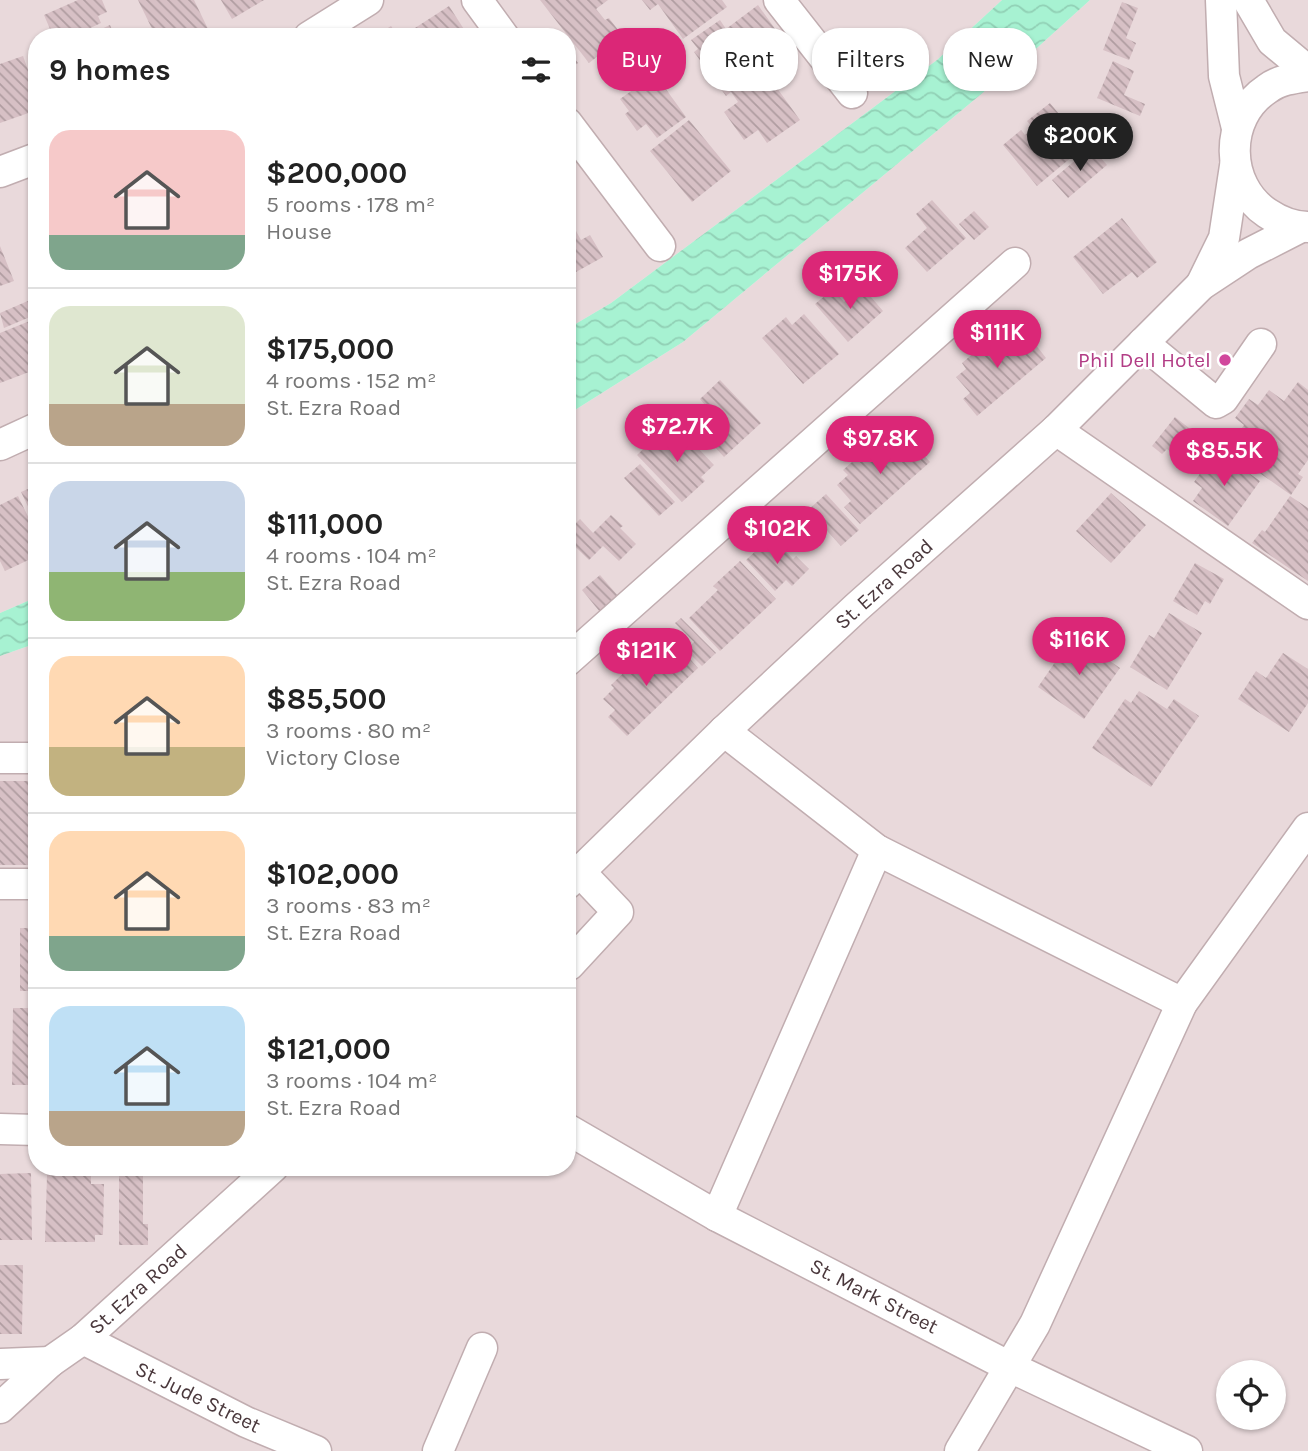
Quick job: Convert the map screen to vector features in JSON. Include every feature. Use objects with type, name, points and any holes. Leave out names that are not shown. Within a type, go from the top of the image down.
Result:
[{"type":"street","points":[[323,28],[368,0]]},
{"type":"street","points":[[477,0],[497,28]]},
{"type":"street","points":[[779,0],[852,93]]},
{"type":"street","points":[[1221,0],[1224,76],[1237,128]]},
{"type":"street","points":[[1248,0],[1272,41],[1308,74]]},
{"type":"street","points":[[1201,285],[1224,238],[1235,166],[1237,128],[1248,106],[1266,89],[1308,74]]},
{"type":"street","points":[[576,145],[660,246]]},
{"type":"street","points":[[0,172],[28,161]]},
{"type":"street","points":[[1235,166],[1243,189],[1258,207],[1278,220],[1304,227]]},
{"type":"street","points":[[1201,285],[1248,254],[1304,227]]},
{"type":"street","points":[[576,653],[1015,263]]},
{"type":"street","name":"St. Ezra Road","points":[[576,875],[857,607],[1056,430],[1201,285]]},
{"type":"street","points":[[1143,343],[1216,402],[1223,400],[1261,344]]},
{"type":"street","points":[[1056,430],[1308,604]]},
{"type":"street","points":[[0,445],[28,432]]},
{"type":"street","points":[[724,731],[877,850],[1182,1003]]},
{"type":"street","points":[[0,758],[28,758]]},
{"type":"street","points":[[960,1451],[1035,1324],[1182,1003],[1308,828]]},
{"type":"street","points":[[717,1216],[877,850]]},
{"type":"street","points":[[576,880],[618,912],[576,957]]},
{"type":"street","points":[[0,884],[28,884]]},
{"type":"street","points":[[0,1129],[28,1130]]},
{"type":"street","name":"St. Mark Street","points":[[576,1134],[717,1216],[1010,1367],[1187,1451]]},
{"type":"street","name":"St. Ezra Road","points":[[0,1408],[50,1362],[83,1339],[263,1176]]},
{"type":"street","name":"St. Jude Street","points":[[83,1339],[246,1422],[316,1451]]},
{"type":"street","points":[[438,1451],[482,1348]]},
{"type":"street","points":[[0,1364],[50,1362]]},
{"type":"shaded area","points":[[0,0],[1002,0],[972,28],[943,28],[943,54],[929,66],[929,28],[812,28],[812,91],[895,91],[611,303],[576,324],[576,28],[28,28],[28,601],[0,613]]},
{"type":"shaded area","points":[[1090,0],[1308,0],[1308,1451],[0,1451],[0,656],[28,646],[28,1176],[576,1176],[576,409],[683,342],[985,91],[1037,91],[1037,48]]},
{"type":"water","points":[[1002,0],[1090,0],[1038,47],[1037,28],[972,28]]},
{"type":"water","points":[[943,54],[943,91],[985,91],[683,342],[576,409],[576,324],[611,303],[895,91],[929,91],[929,66]]},
{"type":"water","points":[[28,601],[28,646],[0,656],[0,613]]},
{"type":"building","points":[[78,0],[102,0],[107,12],[98,16],[101,23],[90,28],[50,28],[44,15]]},
{"type":"building","points":[[138,0],[194,0],[208,28],[152,28]]},
{"type":"building","points":[[221,0],[264,0],[232,19]]},
{"type":"building","points":[[540,0],[608,0],[596,9],[605,20],[609,18],[617,28],[597,28],[597,57],[589,63],[576,46],[576,28],[562,28]]},
{"type":"building","points":[[642,0],[722,0],[727,7],[686,37],[686,28],[675,28],[658,4],[650,10]]},
{"type":"building","points":[[1122,2],[1138,8],[1126,38],[1136,43],[1129,60],[1103,50]]},
{"type":"building","points":[[758,5],[774,28],[727,28]]},
{"type":"building","points":[[449,6],[463,28],[415,28]]},
{"type":"building","points":[[720,20],[725,28],[708,28]]},
{"type":"building","points":[[700,34],[700,60],[694,52],[698,49],[691,40]]},
{"type":"building","points":[[23,56],[28,70],[28,113],[0,123],[0,64]]},
{"type":"building","points":[[1113,61],[1134,71],[1124,95],[1145,104],[1140,116],[1097,98]]},
{"type":"building","points":[[631,91],[667,91],[686,117],[657,138],[646,124],[637,131],[625,114],[629,111],[620,99]]},
{"type":"building","points":[[722,91],[779,91],[800,120],[767,143],[758,130],[744,140],[724,112],[738,102],[731,92],[726,96]]},
{"type":"building","points":[[1050,103],[1085,146],[1037,186],[1003,145],[1021,130],[1025,135],[1033,128],[1027,121]]},
{"type":"building","points":[[689,120],[731,171],[692,202],[650,151]]},
{"type":"building","points":[[1091,147],[1107,165],[1068,198],[1052,180]]},
{"type":"building","points":[[932,200],[966,238],[927,272],[905,248],[927,228],[916,214]]},
{"type":"building","points":[[974,211],[989,227],[974,240],[959,224]]},
{"type":"building","points":[[1122,218],[1157,262],[1137,278],[1132,272],[1103,294],[1073,257]]},
{"type":"building","points":[[576,231],[581,240],[590,235],[603,257],[576,272]]},
{"type":"building","points":[[0,246],[14,281],[0,286]]},
{"type":"building","points":[[866,284],[875,294],[871,297],[883,311],[848,342],[815,304],[833,289],[844,302]]},
{"type":"building","points":[[28,301],[28,318],[4,328],[0,313]]},
{"type":"building","points":[[804,314],[839,354],[803,384],[762,338],[786,317],[792,325]]},
{"type":"building","points":[[28,322],[28,372],[0,383],[0,333]]},
{"type":"building","points":[[996,334],[1001,340],[1007,334],[1020,350],[1032,340],[1046,358],[977,416],[963,399],[970,393],[956,377],[966,369],[962,363]]},
{"type":"building","points":[[720,380],[761,423],[724,457],[690,420],[705,405],[700,399]]},
{"type":"building","points":[[1298,382],[1308,390],[1308,460],[1298,474],[1303,477],[1291,495],[1227,450],[1244,425],[1235,418],[1249,399],[1258,405],[1269,390],[1284,401]]},
{"type":"building","points":[[1175,417],[1198,435],[1179,459],[1167,449],[1162,454],[1152,446]]},
{"type":"building","points":[[679,428],[714,465],[701,477],[705,481],[682,502],[637,455],[656,437],[663,443]]},
{"type":"building","points":[[893,435],[904,448],[911,441],[930,462],[860,524],[844,507],[851,501],[837,485],[848,475],[843,470],[877,440],[882,445]]},
{"type":"building","points":[[1214,454],[1222,460],[1225,456],[1260,481],[1228,526],[1193,501],[1202,488],[1194,482]]},
{"type":"building","points":[[640,464],[675,502],[659,516],[624,478]]},
{"type":"building","points":[[28,489],[28,506],[21,492]]},
{"type":"building","points":[[1111,493],[1146,525],[1111,563],[1076,531]]},
{"type":"building","points":[[826,494],[859,530],[841,546],[808,510]]},
{"type":"building","points":[[18,496],[28,517],[28,560],[5,571],[0,561],[0,505]]},
{"type":"building","points":[[1290,496],[1308,508],[1308,581],[1252,543],[1262,530],[1265,532]]},
{"type":"building","points":[[611,515],[636,544],[619,561],[603,546],[589,560],[576,548],[576,523],[580,519],[593,533]]},
{"type":"building","points":[[776,541],[793,559],[796,556],[809,569],[792,586],[786,580],[775,591],[746,560],[761,546],[766,551]]},
{"type":"building","points":[[740,561],[776,599],[720,651],[689,618],[718,590],[713,586]]},
{"type":"building","points":[[1195,563],[1224,579],[1210,604],[1205,601],[1197,615],[1173,601]]},
{"type":"building","points":[[600,575],[619,597],[600,612],[582,590]]},
{"type":"building","points":[[1169,613],[1202,633],[1167,690],[1130,667],[1149,635],[1154,638]]},
{"type":"building","points":[[681,618],[716,653],[702,666],[686,650],[694,642],[675,623]]},
{"type":"building","points":[[1073,636],[1120,668],[1084,719],[1038,687]]},
{"type":"building","points":[[658,648],[671,661],[683,651],[698,668],[627,736],[608,717],[615,710],[603,699],[614,688],[611,685],[643,654],[647,658]]},
{"type":"building","points":[[1283,653],[1308,669],[1308,703],[1289,732],[1238,699],[1256,671],[1266,678]]},
{"type":"building","points":[[1139,691],[1167,709],[1174,699],[1199,716],[1151,787],[1092,748],[1125,699],[1131,703]]},
{"type":"building","points":[[0,781],[28,781],[28,865],[0,865]]},
{"type":"building","points":[[20,928],[28,928],[28,991],[20,991]]},
{"type":"building","points":[[13,1008],[28,1008],[28,1085],[12,1085]]},
{"type":"building","points":[[28,1173],[28,1176],[31,1176],[32,1240],[0,1240],[0,1174]]},
{"type":"building","points":[[47,1176],[91,1176],[91,1184],[104,1184],[103,1235],[95,1235],[95,1242],[45,1242]]},
{"type":"building","points":[[119,1176],[143,1176],[143,1224],[148,1224],[148,1245],[119,1245]]},
{"type":"building","points":[[0,1265],[23,1265],[22,1334],[0,1334]]},
{"type":"place","name":"Phil Dell Hotel","points":[[1225,360]]}]
